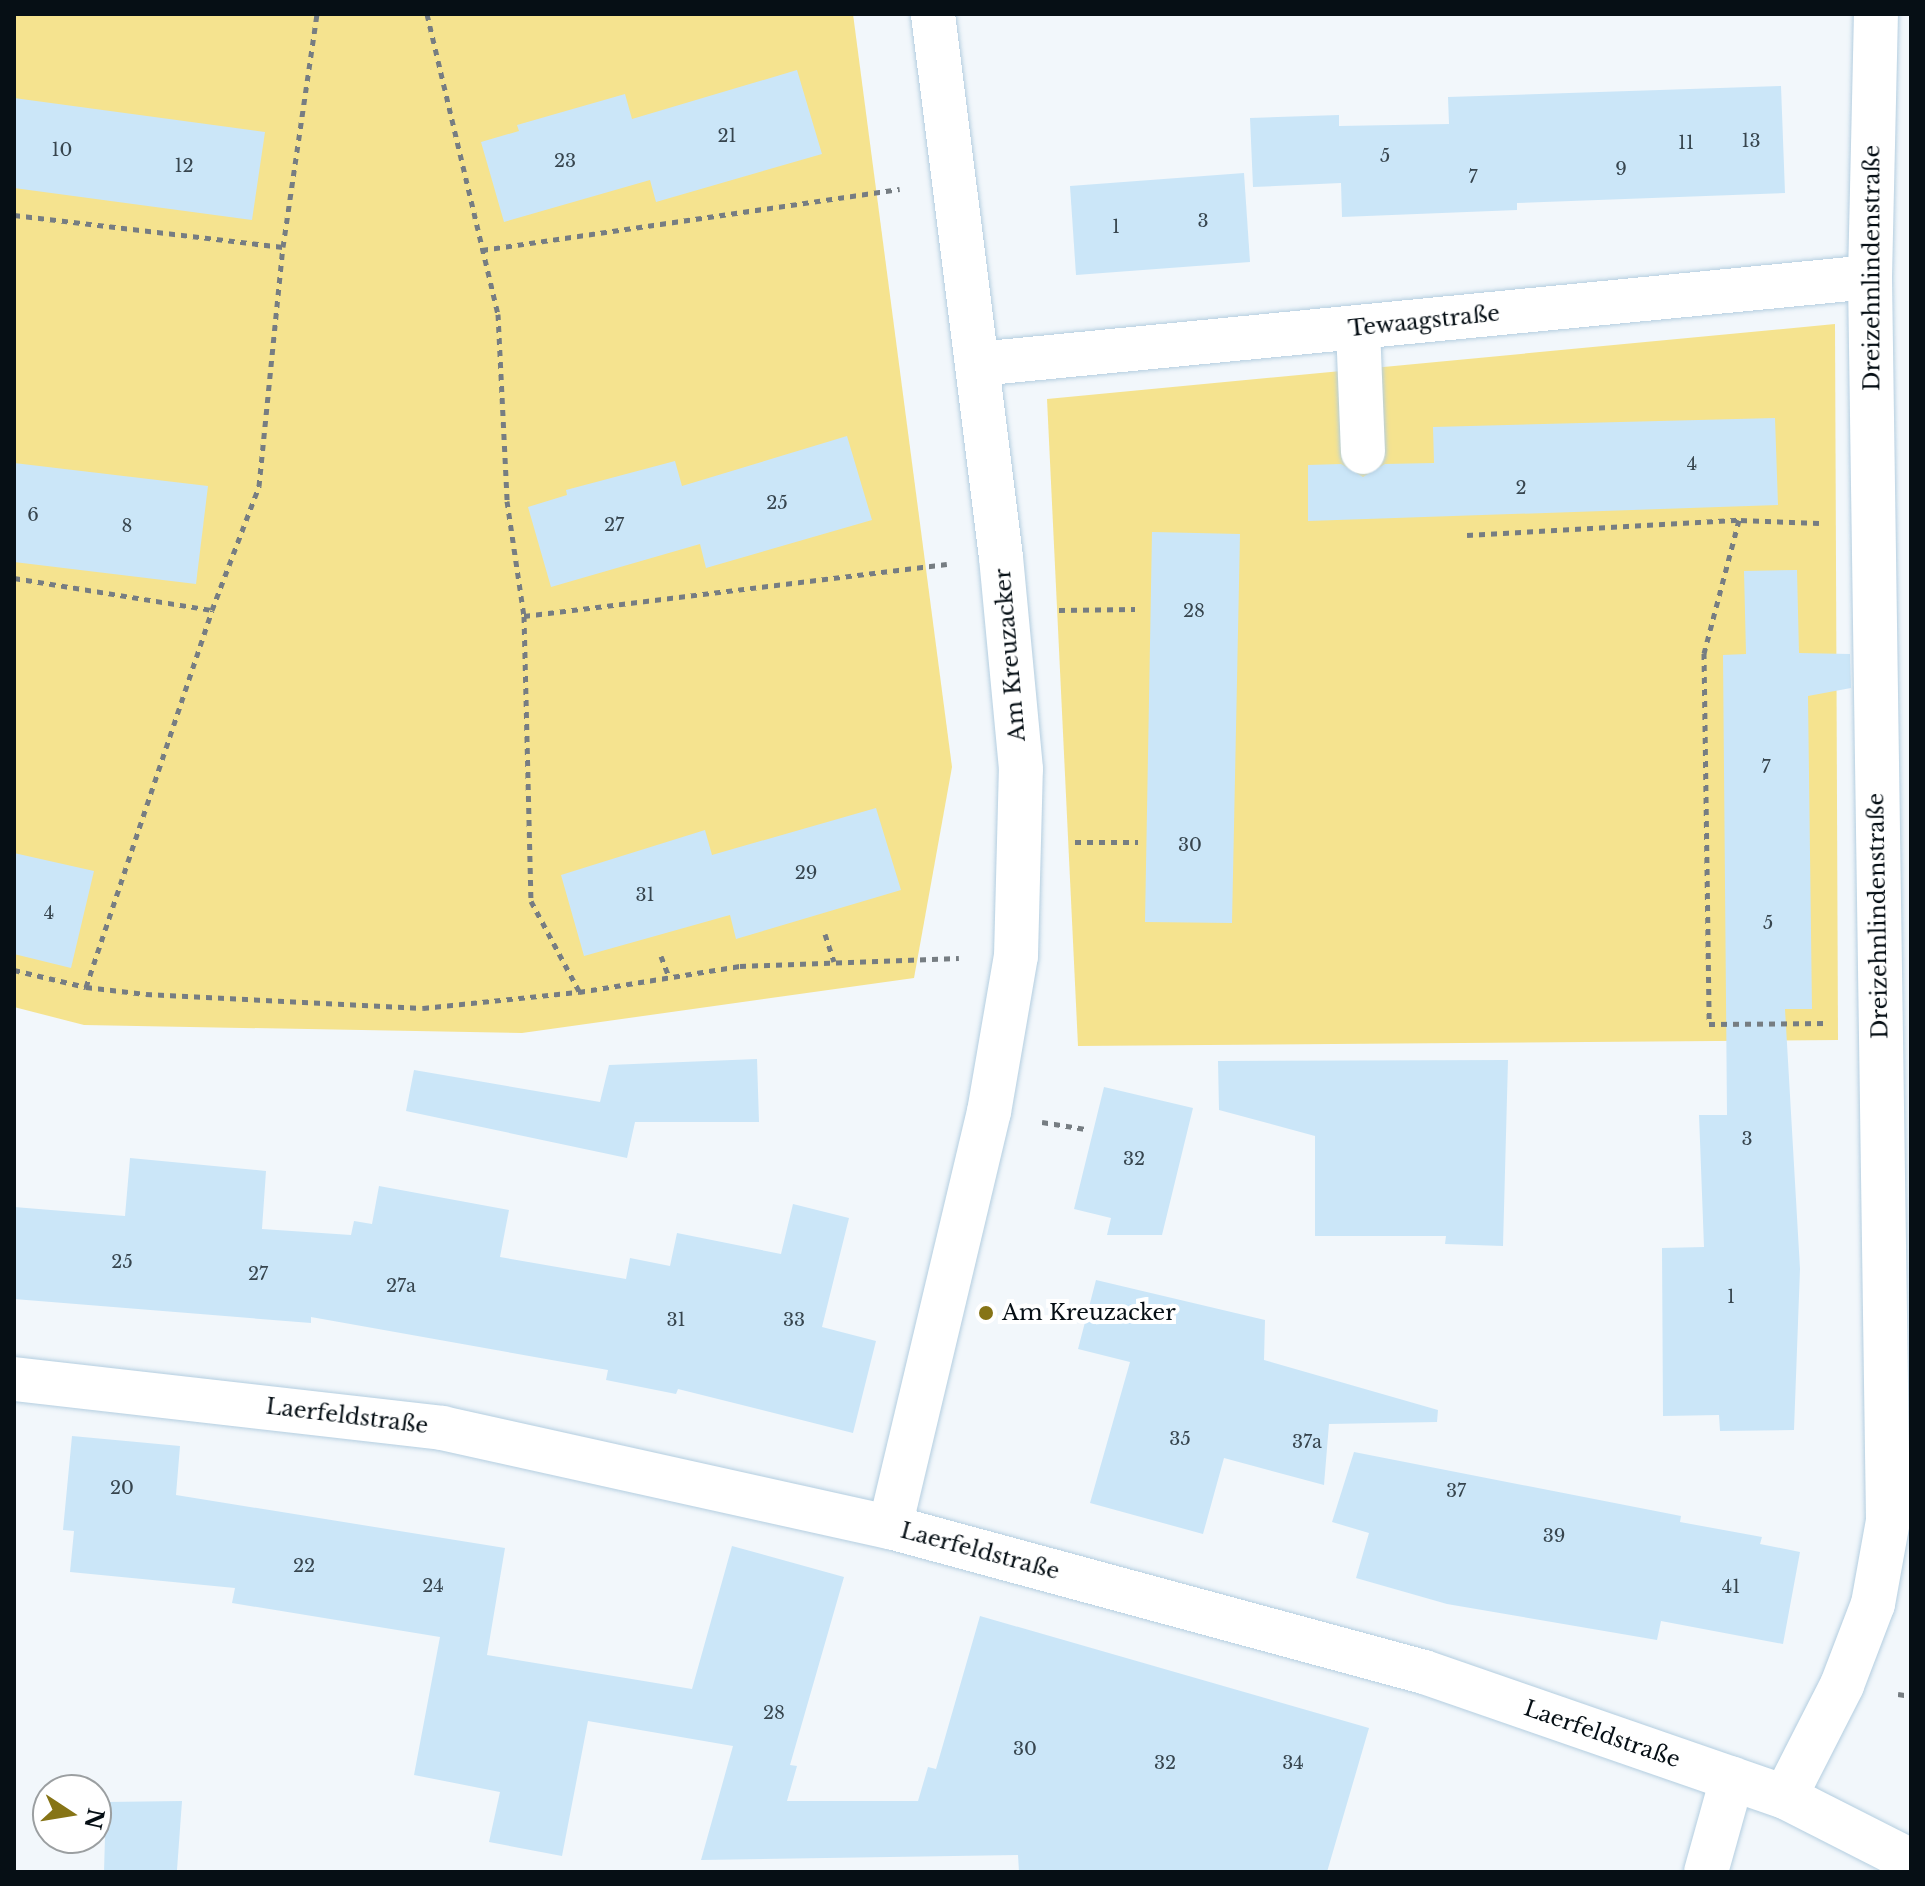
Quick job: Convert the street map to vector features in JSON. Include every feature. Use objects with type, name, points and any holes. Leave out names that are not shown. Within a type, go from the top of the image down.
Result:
[{"type":"street","name":"Am Kreuzacker","points":[[890,1527],[989,1112],[1016,956],[1021,769],[1007,612],[933,14]]},
{"type":"street","name":"Dreizehnlindenstraße","points":[[1785,1797],[1842,1685],[1873,1604],[1888,1521],[1879,1023],[1894,724],[1873,525],[1870,277],[1876,14]]},
{"type":"street","name":"Tewaagstraße","points":[[978,364],[1870,277]]},
{"type":"street","points":[[1358,328],[1363,452]]},
{"type":"street","name":"Laerfeldstraße","points":[[14,1379],[442,1428],[890,1527],[1424,1672],[1785,1797],[1911,1861]]},
{"type":"street","points":[[1706,1872],[1732,1779]]},
{"type":"path","points":[[86,987],[212,610],[259,486],[283,247],[317,14]]},
{"type":"path","points":[[427,14],[498,314],[507,501],[524,616],[531,901],[579,992]]},
{"type":"path","points":[[482,250],[867,192]]},
{"type":"path","points":[[14,215],[283,247]]},
{"type":"path","points":[[1739,520],[1704,653],[1709,1024],[1879,1023]]},
{"type":"path","points":[[1467,535],[1739,520],[1873,525]]},
{"type":"path","points":[[524,616],[917,568]]},
{"type":"path","points":[[14,578],[212,610]]},
{"type":"path","points":[[1007,612],[1135,609]]},
{"type":"path","points":[[825,934],[834,962]]},
{"type":"path","points":[[661,956],[669,977]]},
{"type":"path","points":[[14,970],[86,987],[423,1008],[579,992],[740,966],[1016,956]]},
{"type":"shaded area","points":[[14,14],[853,14],[952,767],[914,978],[522,1033],[84,1025],[14,1007]]},
{"type":"shaded area","points":[[1835,324],[1838,1040],[1078,1046],[1047,399]]},
{"type":"building","points":[[797,70],[822,154],[656,202],[650,180],[504,222],[481,142],[519,131],[517,125],[625,94],[632,119]]},
{"type":"building","points":[[1781,86],[1785,193],[1517,203],[1517,210],[1342,217],[1341,183],[1253,187],[1250,118],[1339,115],[1339,126],[1449,124],[1448,97]]},
{"type":"building","points":[[14,98],[265,132],[252,220],[14,188]]},
{"type":"building","points":[[1244,173],[1250,262],[1076,275],[1070,186]]},
{"type":"building","points":[[1775,418],[1778,505],[1308,521],[1308,465],[1341,464],[1363,477],[1385,464],[1434,463],[1433,427]]},
{"type":"building","points":[[847,436],[872,520],[706,568],[700,544],[551,587],[528,507],[567,495],[566,490],[675,461],[682,486]]},
{"type":"building","points":[[14,463],[208,486],[196,584],[14,562]]},
{"type":"building","points":[[1152,532],[1240,534],[1232,923],[1145,922]]},
{"type":"building","points":[[1797,570],[1799,653],[1850,654],[1851,688],[1808,696],[1812,1009],[1785,1009],[1800,1269],[1794,1430],[1720,1431],[1719,1415],[1663,1416],[1662,1248],[1704,1247],[1699,1115],[1727,1115],[1723,655],[1746,654],[1744,571]]},
{"type":"building","points":[[876,808],[901,890],[736,939],[730,915],[584,956],[561,875],[705,830],[712,855]]},
{"type":"building","points":[[14,853],[94,871],[71,968],[14,954]]},
{"type":"building","points":[[757,1059],[759,1122],[635,1122],[627,1158],[406,1111],[414,1070],[600,1102],[609,1065]]},
{"type":"building","points":[[1508,1060],[1503,1246],[1445,1244],[1446,1236],[1315,1236],[1315,1136],[1219,1110],[1218,1061]]},
{"type":"building","points":[[1104,1087],[1193,1108],[1162,1235],[1107,1235],[1111,1218],[1074,1209]]},
{"type":"building","points":[[130,1158],[266,1171],[262,1229],[351,1235],[354,1221],[372,1224],[379,1186],[509,1210],[500,1257],[626,1279],[630,1258],[670,1266],[677,1233],[781,1254],[793,1204],[849,1218],[822,1327],[876,1341],[853,1433],[678,1389],[676,1394],[606,1380],[608,1370],[311,1317],[311,1323],[14,1299],[14,1207],[125,1216]]},
{"type":"building","points":[[1096,1280],[1265,1320],[1264,1360],[1438,1410],[1437,1422],[1329,1424],[1324,1485],[1224,1458],[1203,1534],[1090,1503],[1130,1362],[1078,1349]]},
{"type":"building","points":[[72,1436],[180,1446],[176,1495],[505,1548],[487,1655],[692,1689],[732,1546],[844,1577],[790,1765],[797,1766],[787,1801],[918,1801],[928,1767],[936,1769],[980,1616],[1369,1728],[1327,1872],[1019,1872],[1018,1855],[701,1860],[733,1746],[588,1721],[562,1856],[489,1842],[500,1792],[414,1775],[440,1637],[232,1603],[235,1588],[70,1572],[74,1531],[63,1530]]},
{"type":"building","points":[[1354,1452],[1681,1516],[1680,1522],[1762,1537],[1760,1544],[1800,1552],[1783,1644],[1661,1621],[1657,1640],[1447,1604],[1356,1578],[1369,1533],[1332,1522]]},
{"type":"building","points":[[182,1801],[177,1870],[104,1872],[105,1854],[112,1854],[112,1802]]},
{"type":"place","name":"Am Kreuzacker","points":[[986,1313]]}]
